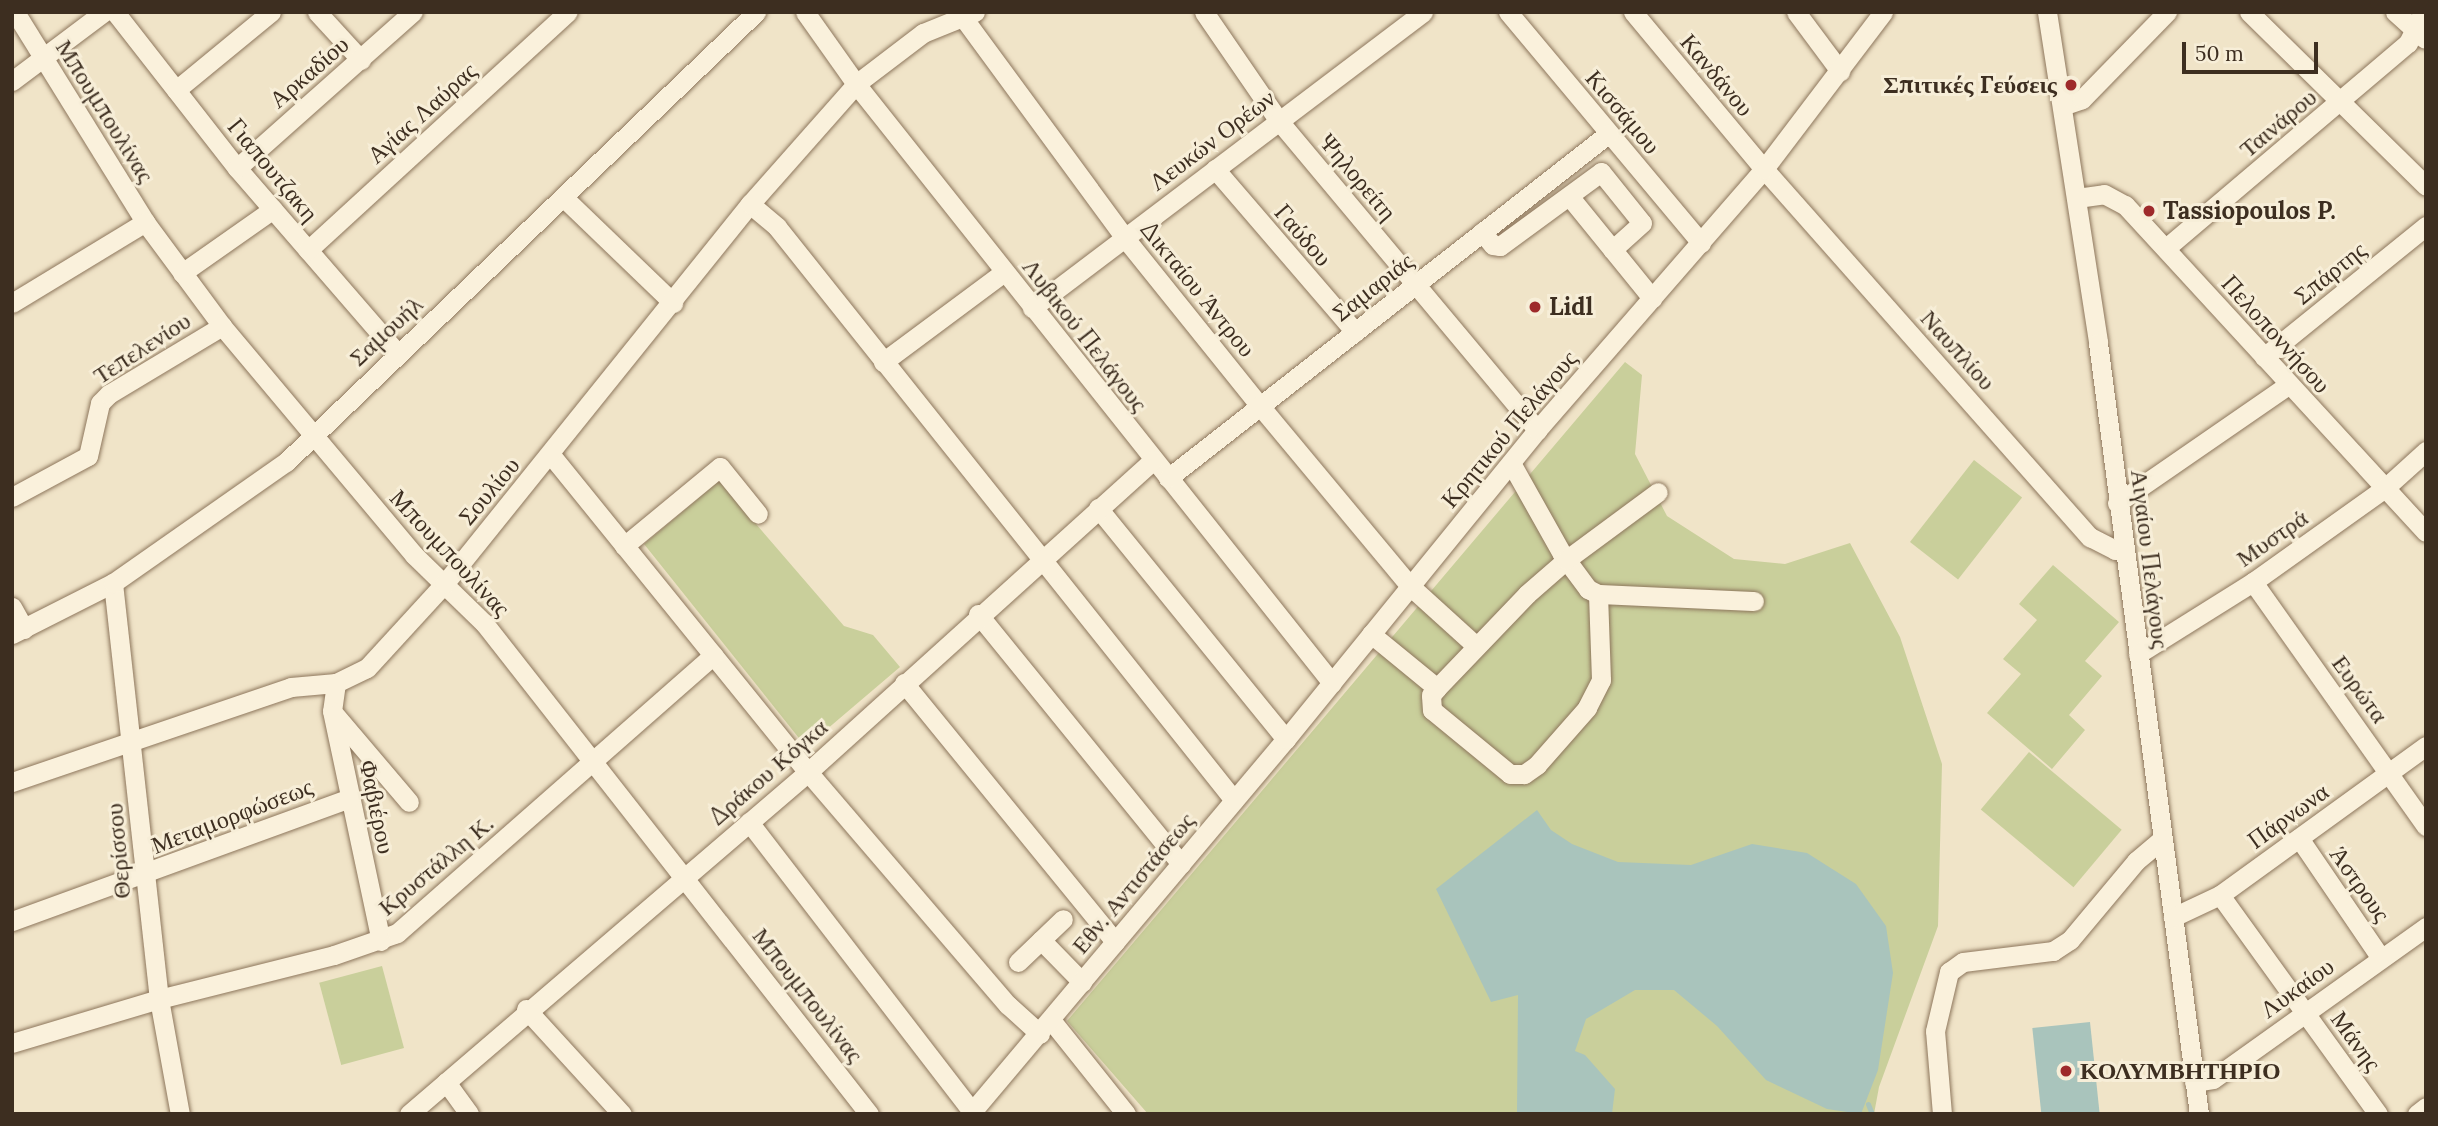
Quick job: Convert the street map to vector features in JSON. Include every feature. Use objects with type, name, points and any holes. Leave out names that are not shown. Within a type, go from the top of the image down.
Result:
[{"type":"street","name":"Μπουμπουλίνας","points":[[15,12],[145,222],[222,326],[414,555],[484,623],[869,1114]]},
{"type":"street","points":[[12,81],[104,12]]},
{"type":"street","name":"Γιαπουτζακη","points":[[115,12],[237,168],[398,354]]},
{"type":"street","points":[[176,90],[271,12]]},
{"type":"street","points":[[317,12],[360,60]]},
{"type":"street","name":"Αρκαδίου","points":[[237,168],[413,12]]},
{"type":"street","name":"Αγίας Λαύρας","points":[[308,250],[568,12]]},
{"type":"street","name":"Σαμουήλ","points":[[18,631],[113,583],[286,462],[311,435],[756,12]]},
{"type":"street","name":"Λυβικού Πελάγους","points":[[805,12],[856,84],[1332,683]]},
{"type":"street","name":"Ψηλορείτη","points":[[1204,12],[1279,121],[1537,430]]},
{"type":"street","name":"Λευκών Ορέων","points":[[1032,308],[1279,121],[1401,19],[1423,12]]},
{"type":"street","name":"Κισσάμου","points":[[1508,12],[1701,243]]},
{"type":"street","name":"Κανδάνου","points":[[1633,12],[1764,169]]},
{"type":"street","points":[[1796,12],[1840,71]]},
{"type":"street","name":"Κρητικού Πελάγους","points":[[1332,683],[1537,430],[1764,169],[1882,12]]},
{"type":"street","name":"Αιγαίου Πελάγους","points":[[2047,12],[2077,198],[2199,1114]]},
{"type":"street","points":[[2062,106],[2082,99],[2167,12]]},
{"type":"street","points":[[2249,12],[2426,186]]},
{"type":"street","points":[[2395,12],[2421,35]]},
{"type":"street","points":[[2421,35],[2423,12]]},
{"type":"street","name":"Σουλίου","points":[[12,782],[291,687],[336,684],[367,668],[394,644],[551,455],[750,204],[856,84],[923,33],[965,14]]},
{"type":"street","name":"Δικταίου Άντρου","points":[[965,14],[1124,237],[1260,406],[1410,586],[1475,645]]},
{"type":"street","name":"Ταινάρου","points":[[2166,248],[2421,35]]},
{"type":"street","name":"Σαμαριάς","points":[[1168,478],[1608,134]]},
{"type":"street","name":"Γαύδου","points":[[1215,169],[1355,332]]},
{"type":"street","name":"Ναυπλίου","points":[[1764,169],[2090,537],[2115,550],[2123,548]]},
{"type":"street","points":[[1482,232],[1493,245],[1500,246],[1601,172],[1612,182],[1642,223],[1612,250]]},
{"type":"street","name":"Πελοποννήσου","points":[[2077,198],[2104,194],[2125,205],[2426,532]]},
{"type":"street","points":[[1569,196],[1652,299]]},
{"type":"street","points":[[563,197],[673,303]]},
{"type":"street","points":[[750,204],[777,227],[1234,800]]},
{"type":"street","points":[[182,273],[273,209]]},
{"type":"street","points":[[12,303],[145,222]]},
{"type":"street","name":"Σπάρτης","points":[[2264,357],[2426,226]]},
{"type":"street","points":[[883,362],[1004,272]]},
{"type":"street","name":"Τεπελενίου","points":[[12,497],[88,456],[100,403],[109,394],[222,326]]},
{"type":"street","points":[[2117,503],[2288,384]]},
{"type":"street","name":"Μυστρά","points":[[2138,654],[2253,582],[2385,488],[2426,451]]},
{"type":"street","points":[[551,455],[808,772],[1008,1005],[1046,1027],[1126,1114]]},
{"type":"street","name":"Δράκου Κόγκα","points":[[409,1114],[526,1009],[808,772],[1042,556],[1153,460]]},
{"type":"street","points":[[1511,463],[1566,560],[1588,589],[1598,594],[1754,601]]},
{"type":"street","points":[[624,546],[720,467],[758,514]]},
{"type":"street","points":[[1598,594],[1601,680],[1587,708],[1537,765],[1524,774],[1510,774],[1432,710],[1431,695],[1475,645],[1566,560],[1658,492]]},
{"type":"street","points":[[1098,508],[1286,740]]},
{"type":"street","name":"Ευρώτα","points":[[2253,582],[2426,826]]},
{"type":"street","name":"Θερίσσου","points":[[113,583],[133,739],[144,876],[159,999],[180,1114]]},
{"type":"street","points":[[12,607],[18,631]]},
{"type":"street","points":[[978,614],[1181,864]]},
{"type":"street","points":[[1371,634],[1437,688]]},
{"type":"street","name":"Κρυστάλλη Κ.","points":[[12,1043],[159,999],[381,941],[414,919],[713,655]]},
{"type":"street","points":[[904,683],[1115,942]]},
{"type":"street","name":"Εθν. Αντιστάσεως","points":[[972,1113],[1332,683]]},
{"type":"street","name":"Φαβιέρου","points":[[336,684],[332,711],[381,941]]},
{"type":"street","points":[[332,711],[409,802]]},
{"type":"street","name":"Πάρνωνα","points":[[2173,917],[2220,895],[2425,747]]},
{"type":"street","name":"Μεταμορφώσεως","points":[[12,921],[144,876],[350,798]]},
{"type":"street","points":[[749,822],[972,1113]]},
{"type":"street","name":"Άστρους","points":[[2299,838],[2381,958]]},
{"type":"street","points":[[1942,1114],[1935,1031],[1949,972],[1963,962],[2053,951],[2070,940],[2136,861],[2162,839]]},
{"type":"street","name":"Μάνης","points":[[2220,895],[2378,1114]]},
{"type":"street","points":[[1018,962],[1063,919]]},
{"type":"street","name":"Λυκαίου","points":[[2194,1082],[2213,1079],[2426,927]]},
{"type":"street","points":[[1041,940],[1082,982]]},
{"type":"street","points":[[526,1009],[622,1114]]},
{"type":"street","points":[[446,1082],[468,1114]]},
{"type":"street","points":[[2417,1114],[2426,1107]]},
{"type":"green space","points":[[1625,362],[1642,375],[1635,454],[1667,516],[1734,559],[1785,564],[1850,543],[1900,637],[1942,764],[1938,926],[1879,1087],[1874,1114],[1148,1114],[1067,1021]]},
{"type":"green space","points":[[1974,460],[2022,498],[1958,580],[1910,542]]},
{"type":"green space","points":[[719,481],[844,626],[873,635],[900,667],[806,747],[644,544]]},
{"type":"green space","points":[[2053,565],[2119,622],[2085,661],[2102,676],[2069,715],[2085,730],[2052,769],[1987,713],[2021,674],[2003,659],[2037,620],[2019,604]]},
{"type":"green space","points":[[2029,752],[2122,830],[2073,887],[1981,809]]},
{"type":"green space","points":[[382,966],[404,1048],[341,1065],[319,983]]},
{"type":"water","points":[[1537,810],[1551,830],[1572,844],[1618,862],[1691,865],[1752,844],[1807,853],[1856,884],[1886,926],[1893,973],[1878,1070],[1861,1114],[1827,1109],[1766,1080],[1717,1026],[1674,990],[1635,990],[1586,1019],[1575,1051],[1585,1055],[1615,1089],[1612,1114],[1517,1114],[1518,995],[1491,1002],[1436,889]]},
{"type":"water","name":"ΚΟΛΥΜΒΗΤΗΡΙΟ","points":[[2090,1022],[2100,1114],[2041,1114],[2032,1028]]},
{"type":"waterway","points":[[1868,1104],[1872,1114]]},
{"type":"place","name":"Σπιτικές Γεύσεις","points":[[2071,85]]},
{"type":"place","name":"Tassiopoulos P.","points":[[2149,211]]},
{"type":"place","name":"Lidl","points":[[1535,307]]},
{"type":"place","name":"ΚΟΛΥΜΒΗΤΗΡΙΟ","points":[[2066,1071]]}]
